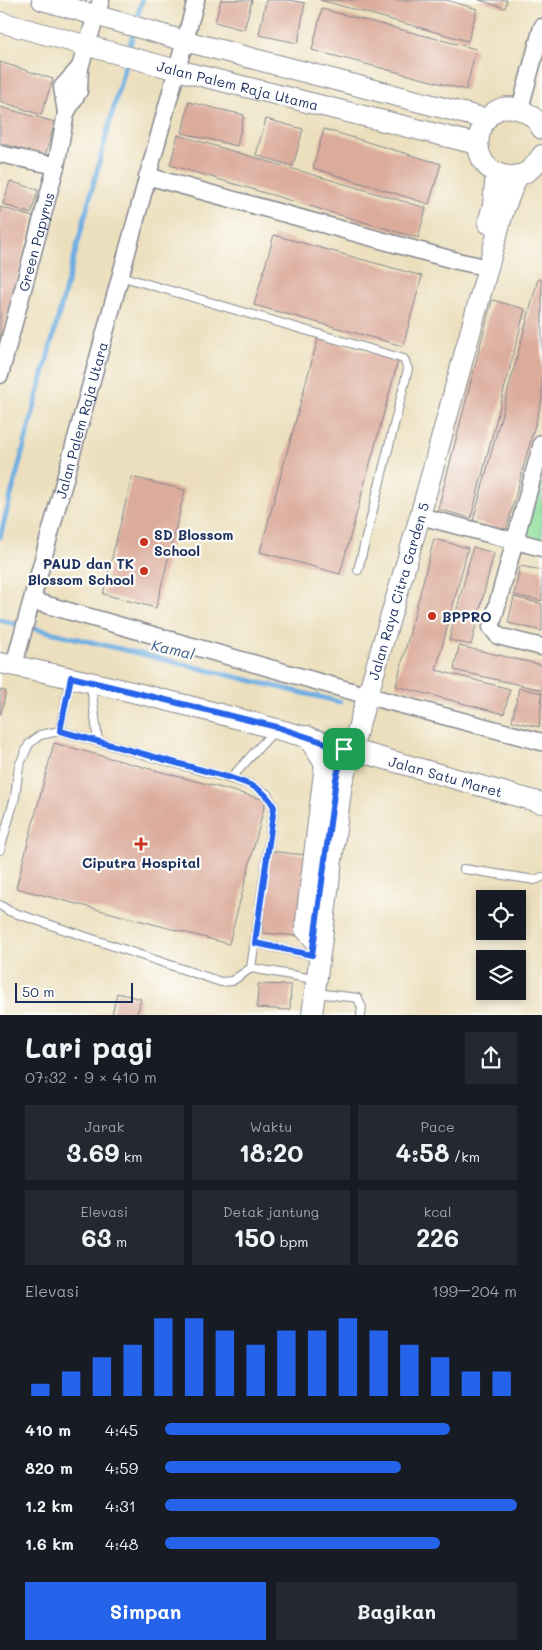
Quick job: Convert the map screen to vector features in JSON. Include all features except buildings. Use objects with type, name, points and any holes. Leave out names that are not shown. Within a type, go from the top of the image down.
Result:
[{"type":"street","name":"Jalan Palem Raja Utama","points":[[42,0],[99,7],[127,23],[185,41],[486,119]]},
{"type":"street","name":"Jalan Palem Raja Utara","points":[[11,660],[33,601],[196,0]]},
{"type":"street","name":"Green Papyrus","points":[[0,375],[56,166],[66,113],[78,91],[80,67],[99,7]]},
{"type":"street","name":"Jalan Palem Raja Utama","points":[[0,22],[177,70],[478,144]]},
{"type":"street","points":[[520,109],[542,27]]},
{"type":"street","points":[[534,167],[510,176],[496,172],[485,162],[478,144],[481,127],[486,119],[495,112],[507,108],[520,109],[531,114],[542,129]]},
{"type":"street","points":[[0,154],[56,166]]},
{"type":"street","name":"Jalan Raya Citra Garden 5","points":[[363,694],[420,516],[504,209],[534,167]]},
{"type":"street","name":"Jalan Raya Citra Garden 5","points":[[303,1015],[312,986],[342,784],[352,754],[363,694],[492,205],[496,172]]},
{"type":"street","points":[[147,176],[447,259],[476,264]]},
{"type":"street","points":[[542,443],[491,627],[498,636],[542,647]]},
{"type":"street","points":[[420,516],[542,548]]},
{"type":"street","points":[[33,601],[363,694],[542,742]]},
{"type":"street","name":"Jalan Satu Maret","points":[[11,660],[90,682],[277,727],[307,736],[352,754],[542,803]]},
{"type":"street","points":[[307,736],[325,764],[305,929],[313,947]]},
{"type":"street","name":"Jalan Raya Citra Garden 5","points":[[312,1015],[313,947],[336,779],[352,754]]},
{"type":"lane","points":[[120,276],[404,359],[408,369],[358,570]]},
{"type":"lane","points":[[60,731],[71,677]]},
{"type":"lane","points":[[90,682],[98,742]]},
{"type":"lane","points":[[231,778],[277,727]]},
{"type":"lane","points":[[0,850],[15,797],[19,766],[29,744],[40,735],[60,731],[249,784],[268,794],[274,807],[251,968],[232,981],[221,982],[9,911],[0,905]]},
{"type":"lane","points":[[464,869],[535,880],[542,877]]},
{"type":"lane","points":[[255,943],[313,947]]},
{"type":"lane","points":[[251,968],[358,998],[362,1008],[361,1015]]},
{"type":"green space","points":[[542,479],[542,540],[525,537]]},
{"type":"waterway","points":[[136,22],[142,0]]},
{"type":"waterway","points":[[128,53],[134,30]]},
{"type":"waterway","points":[[0,537],[126,61]]},
{"type":"waterway","name":"Kamal","points":[[0,620],[340,702]]},
{"type":"place","name":"SD Blossom School","points":[[144,542]]},
{"type":"place","name":"PAUD dan TK Blossom School","points":[[144,571]]},
{"type":"place","name":"BPPRO","points":[[432,616]]},
{"type":"place","name":"Ciputra Hospital","points":[[141,844]]},
{"type":"route","points":[[71,677],[277,727],[344,749],[336,779],[312,955],[255,943],[274,807],[268,794],[249,784],[231,778],[60,731],[71,677]]}]
